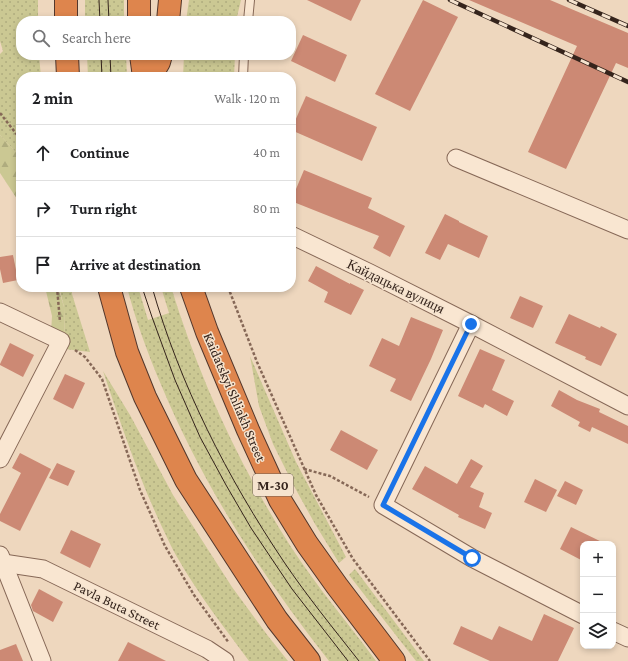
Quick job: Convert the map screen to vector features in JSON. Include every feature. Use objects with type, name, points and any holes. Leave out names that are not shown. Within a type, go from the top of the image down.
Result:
[{"type":"highway","points":[[66,0],[66,16]]},
{"type":"highway","points":[[138,0],[139,16]]},
{"type":"highway","points":[[168,16],[170,0]]},
{"type":"highway","points":[[142,60],[143,72]]},
{"type":"highway","points":[[153,72],[160,60]]},
{"type":"highway","points":[[110,292],[128,352],[145,397],[186,480],[277,620],[309,661]]},
{"type":"highway","name":"Kaidatskyi Shliakh Street","points":[[193,292],[212,346],[280,500],[307,544],[394,661]]},
{"type":"street","points":[[456,158],[628,230]]},
{"type":"street","name":"Кайдацька вулиця","points":[[296,237],[471,324],[628,406]]},
{"type":"street","points":[[0,312],[62,341],[0,459]]},
{"type":"street","points":[[471,324],[383,505],[472,558],[580,613]]},
{"type":"street","points":[[2,559],[42,661]]},
{"type":"street","name":"Pavla Buta Street","points":[[2,559],[43,569],[207,649],[225,661]]},
{"type":"street","points":[[616,632],[628,638]]},
{"type":"lane","points":[[248,16],[250,0]]},
{"type":"lane","points":[[243,72],[244,60]]},
{"type":"path","points":[[0,113],[16,133]]},
{"type":"path","points":[[57,292],[62,341],[85,357],[102,379],[140,490],[165,546],[194,595],[230,643]]},
{"type":"path","points":[[230,292],[257,362],[316,495],[352,559],[430,661]]},
{"type":"path","points":[[304,469],[330,476],[383,505]]},
{"type":"green space","points":[[0,0],[38,0],[38,16],[16,16],[16,60],[39,60],[41,72],[16,72],[16,153],[0,135],[0,54],[3,51],[0,41]]},
{"type":"green space","points":[[85,0],[124,0],[124,16],[85,16]]},
{"type":"green space","points":[[189,0],[241,0],[237,16],[187,16]]},
{"type":"green space","points":[[87,60],[126,60],[127,72],[88,72]]},
{"type":"green space","points":[[184,60],[235,60],[234,72],[183,72]]},
{"type":"green space","points":[[0,135],[16,153],[16,197],[0,173]]},
{"type":"green space","points":[[46,292],[60,292],[64,307],[65,349],[50,350],[52,316]]},
{"type":"green space","points":[[60,292],[72,292],[90,352],[65,349],[64,307]]},
{"type":"green space","points":[[128,292],[140,292],[148,320],[169,313],[163,292],[173,292],[194,355],[222,421],[272,517],[301,562],[376,661],[329,661],[304,629],[258,563],[236,530],[196,460],[178,424],[147,350]]},
{"type":"green space","points":[[250,356],[296,462],[346,557],[339,563],[295,488],[273,444],[259,406]]},
{"type":"green space","points":[[103,371],[130,415],[173,495],[232,587],[288,661],[249,661],[185,571],[173,550],[145,489]]},
{"type":"green space","points":[[355,569],[424,661],[416,661],[349,575]]},
{"type":"building","points":[[307,0],[361,0],[351,21]]},
{"type":"building","points":[[423,0],[458,17],[410,111],[375,94]]},
{"type":"building","points":[[469,0],[550,0],[628,33],[628,68],[616,63],[566,169],[528,152],[577,46]]},
{"type":"building","points":[[303,35],[347,55],[335,82],[291,61],[296,60],[296,50]]},
{"type":"building","points":[[306,96],[377,127],[362,161],[296,132],[296,119]]},
{"type":"building","points":[[304,170],[372,198],[368,208],[405,226],[390,257],[373,248],[379,236],[296,203],[296,189]]},
{"type":"building","points":[[445,214],[488,236],[479,258],[448,244],[440,260],[425,253]]},
{"type":"building","points":[[13,255],[16,270],[16,280],[3,283],[0,269],[0,257]]},
{"type":"building","points":[[316,266],[364,290],[351,315],[324,302],[328,292],[308,281]]},
{"type":"building","points":[[520,296],[543,306],[533,328],[510,318]]},
{"type":"building","points":[[569,314],[600,328],[601,326],[617,334],[601,366],[585,359],[586,357],[555,343]]},
{"type":"building","points":[[411,317],[443,330],[411,401],[390,391],[396,379],[369,366],[382,338],[399,346]]},
{"type":"building","points":[[10,343],[34,355],[23,377],[0,365]]},
{"type":"building","points":[[480,349],[505,360],[492,390],[514,401],[507,416],[485,404],[483,408],[458,396]]},
{"type":"building","points":[[65,374],[85,383],[73,409],[53,399]]},
{"type":"building","points":[[559,390],[577,400],[600,409],[599,412],[628,426],[628,444],[592,427],[590,432],[578,426],[580,422],[551,406]]},
{"type":"building","points":[[341,430],[378,450],[367,470],[330,450]]},
{"type":"building","points":[[20,453],[51,469],[20,531],[0,521],[0,514],[21,473],[12,468]]},
{"type":"building","points":[[471,459],[483,466],[470,487],[484,493],[479,507],[492,513],[485,529],[458,517],[459,515],[412,489],[425,466],[457,484]]},
{"type":"building","points":[[57,463],[75,471],[68,486],[49,478]]},
{"type":"building","points":[[535,479],[557,490],[546,512],[524,502]]},
{"type":"building","points":[[565,481],[583,490],[576,505],[557,496]]},
{"type":"building","points":[[571,527],[600,541],[580,541],[580,559],[560,549]]},
{"type":"building","points":[[71,530],[101,544],[90,568],[60,553]]},
{"type":"building","points":[[39,589],[63,602],[53,622],[33,611],[31,605]]},
{"type":"building","points":[[544,614],[574,628],[558,661],[490,661],[453,644],[461,626],[492,640],[499,626],[532,641]]},
{"type":"building","points":[[128,642],[166,661],[118,661]]},
{"type":"building","points":[[16,644],[23,661],[0,661],[0,650]]},
{"type":"tram line","points":[[99,0],[100,16]]},
{"type":"tram line","points":[[108,0],[109,16]]},
{"type":"tram line","points":[[101,60],[102,72]]},
{"type":"tram line","points":[[110,60],[111,72]]},
{"type":"tram line","points":[[144,292],[175,380],[200,437],[226,485],[251,528],[292,589],[348,661]]},
{"type":"tram line","points":[[154,292],[176,359],[191,395],[243,497],[284,562],[311,600],[359,661]]},
{"type":"railway","points":[[450,0],[628,82]]},
{"type":"railway","points":[[569,0],[628,26]]},
{"type":"route","points":[[471,324],[383,505],[472,558]]}]
